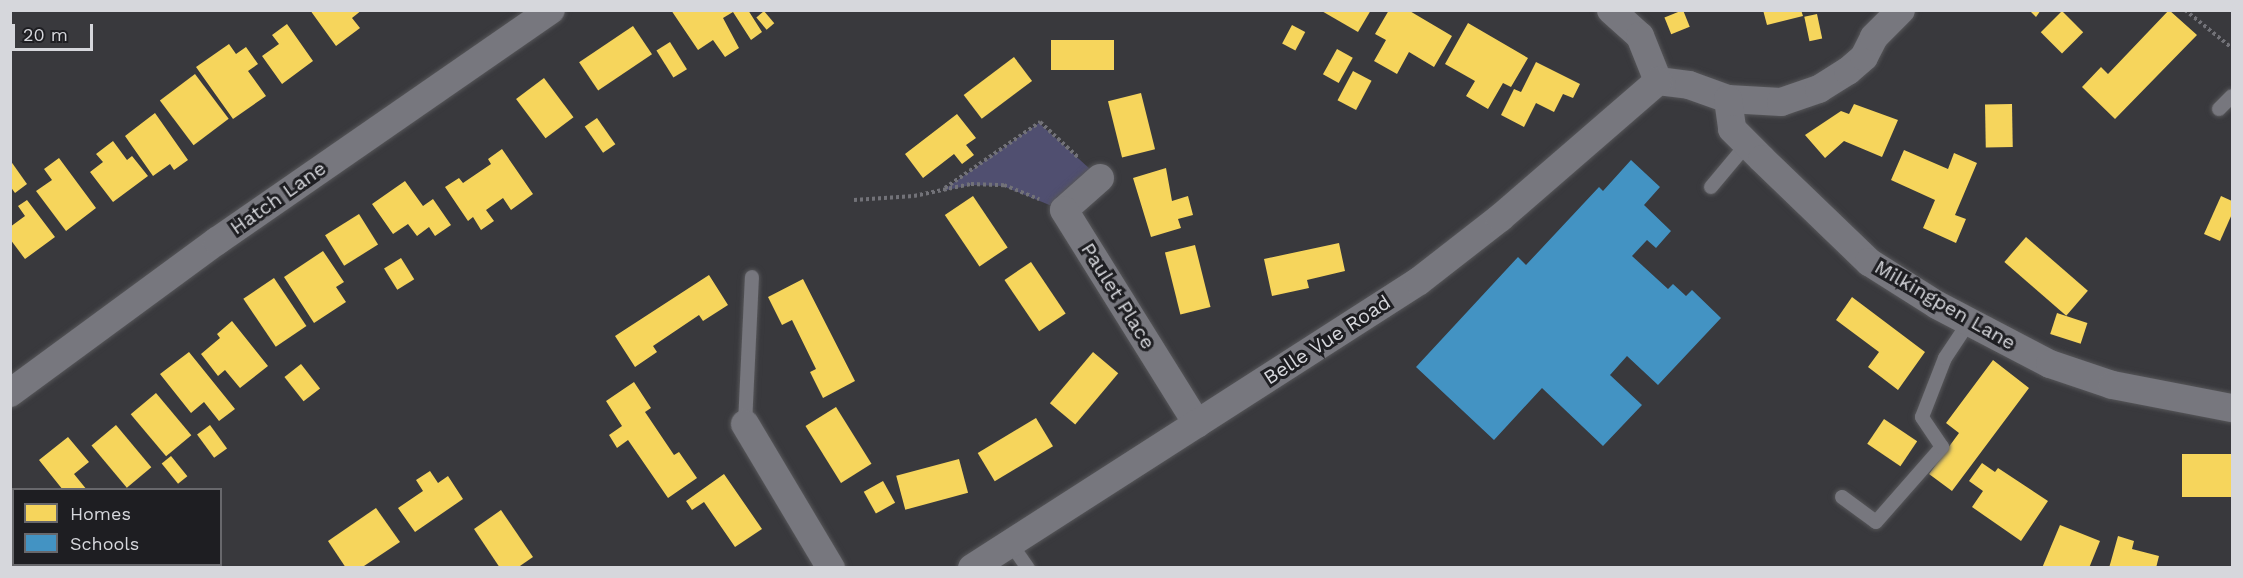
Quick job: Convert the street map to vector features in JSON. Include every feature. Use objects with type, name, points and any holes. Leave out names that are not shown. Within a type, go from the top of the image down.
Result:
[{"type":"street","name":"Hatch Lane","points":[[10,393],[226,234],[551,10]]},
{"type":"street","points":[[1611,10],[1640,36],[1658,81],[1689,85],[1728,99],[1781,102],[1819,89],[1864,57],[1875,37],[1901,10]]},
{"type":"street","name":"Belle Vue Road","points":[[972,567],[1419,281],[1500,218],[1658,81]]},
{"type":"street","name":"Milkingpen Lane","points":[[1728,99],[1732,129],[1869,262],[1969,322],[2050,364],[2112,385],[2232,408]]},
{"type":"street","points":[[1064,210],[1100,178]]},
{"type":"street","name":"Paulet Place","points":[[1064,210],[1197,424]]},
{"type":"street","points":[[745,424],[831,567]]},
{"type":"lane","points":[[2219,109],[2232,96]]},
{"type":"lane","points":[[1711,187],[1747,144]]},
{"type":"lane","points":[[745,424],[752,277]]},
{"type":"lane","points":[[1842,497],[1876,522],[1942,447],[1922,417],[1945,358],[1969,322]]},
{"type":"lane","points":[[1011,544],[1028,567]]},
{"type":"path","points":[[2185,10],[2232,48]]},
{"type":"path","points":[[942,190],[1040,122],[1100,178]]},
{"type":"path","points":[[854,200],[942,190],[971,184],[1004,185],[1064,210]]},
{"type":"shaded area","points":[[1039,123],[1100,178],[1064,211],[1003,186],[971,185],[942,191]]},
{"type":"building: Homes","points":[[310,10],[362,10],[352,18],[360,28],[336,46]]},
{"type":"building: Homes","points":[[671,10],[748,10],[762,32],[751,40],[733,12],[723,18],[739,48],[725,57],[713,40],[698,50]]},
{"type":"building: Homes","points":[[1320,10],[1371,10],[1358,32]]},
{"type":"building: Homes","points":[[1389,10],[1408,10],[1452,36],[1434,67],[1409,52],[1397,74],[1374,61],[1386,40],[1375,34]]},
{"type":"building: Homes","points":[[1683,10],[1690,27],[1671,34],[1664,17]]},
{"type":"building: Homes","points":[[1763,10],[1801,10],[1803,16],[1767,25]]},
{"type":"building: Homes","points":[[2029,10],[2041,10],[2036,17]]},
{"type":"building: Homes","points":[[2169,10],[2197,35],[2115,119],[2082,87],[2101,67],[2108,74]]},
{"type":"building: Homes","points":[[764,11],[774,23],[767,30],[756,17]]},
{"type":"building: Homes","points":[[2062,11],[2083,32],[2062,53],[2041,32]]},
{"type":"building: Homes","points":[[1817,14],[1822,38],[1809,41],[1804,17]]},
{"type":"building: Homes","points":[[1468,23],[1528,58],[1511,87],[1503,83],[1488,109],[1466,96],[1475,81],[1445,64]]},
{"type":"building: Homes","points":[[287,24],[313,61],[282,84],[262,56],[279,44],[272,35]]},
{"type":"building: Homes","points":[[1292,25],[1305,32],[1295,51],[1282,44]]},
{"type":"building: Homes","points":[[633,26],[652,54],[598,91],[579,62]]},
{"type":"building: Homes","points":[[1051,40],[1114,40],[1114,70],[1051,70]]},
{"type":"building: Homes","points":[[670,42],[687,69],[673,78],[656,50]]},
{"type":"building: Homes","points":[[229,44],[236,54],[246,47],[258,64],[248,71],[266,96],[233,119],[196,67]]},
{"type":"building: Homes","points":[[1337,49],[1353,58],[1339,83],[1323,74]]},
{"type":"building: Homes","points":[[1014,57],[1032,81],[982,119],[964,95]]},
{"type":"building: Homes","points":[[1536,62],[1580,84],[1573,98],[1563,94],[1554,112],[1536,103],[1524,127],[1501,115],[1514,89],[1521,92]]},
{"type":"building: Homes","points":[[1353,71],[1372,81],[1356,110],[1338,100]]},
{"type":"building: Homes","points":[[195,74],[229,119],[194,145],[160,100]]},
{"type":"building: Homes","points":[[544,78],[573,117],[546,138],[516,99]]},
{"type":"building: Homes","points":[[1141,93],[1155,149],[1122,158],[1108,101]]},
{"type":"building: Homes","points":[[1854,104],[1898,120],[1882,157],[1844,141],[1825,158],[1805,135],[1841,111],[1849,114]]},
{"type":"building: Homes","points":[[1985,104],[2012,104],[2013,147],[1986,147]]},
{"type":"building: Homes","points":[[155,113],[188,160],[174,170],[170,164],[153,176],[125,136]]},
{"type":"building: Homes","points":[[957,114],[976,138],[966,145],[974,155],[962,164],[954,154],[923,178],[905,154]]},
{"type":"building: Homes","points":[[597,118],[615,144],[603,153],[585,127]]},
{"type":"building: Homes","points":[[113,141],[127,160],[132,156],[148,176],[113,202],[90,172],[103,162],[96,154]]},
{"type":"building: Homes","points":[[502,149],[533,194],[511,210],[503,198],[486,210],[494,221],[481,230],[473,217],[468,221],[445,187],[459,178],[463,183],[491,164],[488,159]]},
{"type":"building: Homes","points":[[1904,150],[1948,169],[1954,153],[1977,163],[1955,215],[1966,219],[1956,243],[1923,228],[1935,200],[1891,180]]},
{"type":"building: Homes","points":[[59,158],[96,208],[66,231],[36,191],[52,180],[44,169]]},
{"type":"building: Homes","points":[[10,160],[27,184],[15,193],[10,186]]},
{"type":"building: Homes","points":[[1166,168],[1172,201],[1188,196],[1193,215],[1178,219],[1181,228],[1151,237],[1133,178]]},
{"type":"building: Homes","points":[[405,181],[423,206],[433,199],[451,225],[435,236],[429,227],[417,236],[408,224],[393,234],[372,204]]},
{"type":"building: Homes","points":[[973,196],[1008,247],[979,266],[945,215]]},
{"type":"building: Homes","points":[[2221,196],[2232,201],[2232,214],[2220,241],[2204,234]]},
{"type":"building: Homes","points":[[27,200],[55,237],[25,259],[10,239],[10,227],[25,216],[18,206]]},
{"type":"building: Homes","points":[[359,214],[378,245],[344,266],[325,235]]},
{"type":"building: Homes","points":[[2026,237],[2088,291],[2066,316],[2004,262]]},
{"type":"building: Homes","points":[[1339,243],[1345,271],[1307,280],[1309,288],[1272,296],[1264,259]]},
{"type":"building: Homes","points":[[1195,245],[1210,307],[1180,315],[1165,252]]},
{"type":"building: Homes","points":[[323,251],[344,282],[336,287],[346,302],[314,323],[284,277]]},
{"type":"building: Homes","points":[[401,258],[414,279],[397,290],[384,269]]},
{"type":"building: Homes","points":[[1031,262],[1066,313],[1039,331],[1004,280]]},
{"type":"building: Homes","points":[[709,275],[728,305],[703,321],[699,315],[653,346],[657,352],[635,367],[615,336]]},
{"type":"building: Homes","points":[[274,278],[306,326],[276,347],[243,299]]},
{"type":"building: Homes","points":[[803,279],[855,381],[823,398],[810,372],[816,369],[792,320],[782,325],[768,297]]},
{"type":"building: Homes","points":[[1852,297],[1925,352],[1898,390],[1868,367],[1879,352],[1836,320]]},
{"type":"building: Homes","points":[[2057,313],[2087,323],[2081,344],[2050,334]]},
{"type":"building: Homes","points":[[232,321],[268,366],[240,388],[225,370],[218,376],[201,354],[220,338],[217,334]]},
{"type":"building: Homes","points":[[189,352],[235,409],[219,421],[204,402],[191,413],[160,374]]},
{"type":"building: Homes","points":[[1093,352],[1118,373],[1075,425],[1050,403]]},
{"type":"building: Homes","points":[[1993,360],[2029,388],[1952,491],[1929,474],[1959,433],[1946,423]]},
{"type":"building: Homes","points":[[301,364],[320,388],[304,401],[284,377]]},
{"type":"building: Homes","points":[[634,382],[651,408],[645,412],[674,455],[679,452],[697,478],[668,498],[628,440],[617,448],[609,435],[622,426],[606,401]]},
{"type":"building: Homes","points":[[156,393],[191,435],[166,456],[131,414]]},
{"type":"building: Homes","points":[[836,407],[872,464],[841,483],[805,426]]},
{"type":"building: Homes","points":[[1036,418],[1053,446],[995,481],[978,453]]},
{"type":"building: Homes","points":[[1884,419],[1917,441],[1900,466],[1867,444]]},
{"type":"building: Homes","points":[[116,425],[151,467],[127,488],[91,446]]},
{"type":"building: Homes","points":[[210,425],[227,448],[214,458],[197,434]]},
{"type":"building: Homes","points":[[68,437],[89,462],[74,474],[85,488],[61,488],[39,460]]},
{"type":"building: Homes","points":[[2182,454],[2232,454],[2232,497],[2182,497]]},
{"type":"building: Homes","points":[[171,456],[187,476],[178,484],[162,464]]},
{"type":"building: Homes","points":[[959,459],[968,493],[905,510],[896,476]]},
{"type":"building: Homes","points":[[1982,463],[1995,472],[1998,468],[2048,501],[2021,541],[1972,507],[1983,491],[1969,481]]},
{"type":"building: Homes","points":[[430,471],[438,483],[448,476],[463,499],[415,532],[398,508],[423,491],[416,480]]},
{"type":"building: Homes","points":[[724,474],[762,529],[735,547],[704,502],[692,510],[686,501]]},
{"type":"building: Homes","points":[[883,481],[895,503],[876,514],[864,492]]},
{"type":"building: Homes","points":[[376,508],[400,542],[361,568],[346,568],[328,541]]},
{"type":"building: Homes","points":[[501,510],[533,557],[517,568],[500,568],[474,529]]},
{"type":"building: Homes","points":[[2060,525],[2100,541],[2089,568],[2042,568]]},
{"type":"building: Homes","points":[[12,534],[12,566],[31,566],[29,568],[10,568]]},
{"type":"building: Homes","points":[[2118,536],[2134,541],[2132,549],[2159,556],[2156,568],[2109,568]]},
{"type":"building: Schools","points":[[1631,160],[1660,187],[1644,205],[1671,231],[1656,248],[1647,240],[1632,256],[1668,289],[1673,284],[1686,296],[1692,290],[1721,318],[1658,385],[1627,356],[1610,375],[1642,405],[1603,446],[1542,388],[1494,440],[1416,367],[1518,257],[1526,265],[1599,187],[1603,191]]}]
